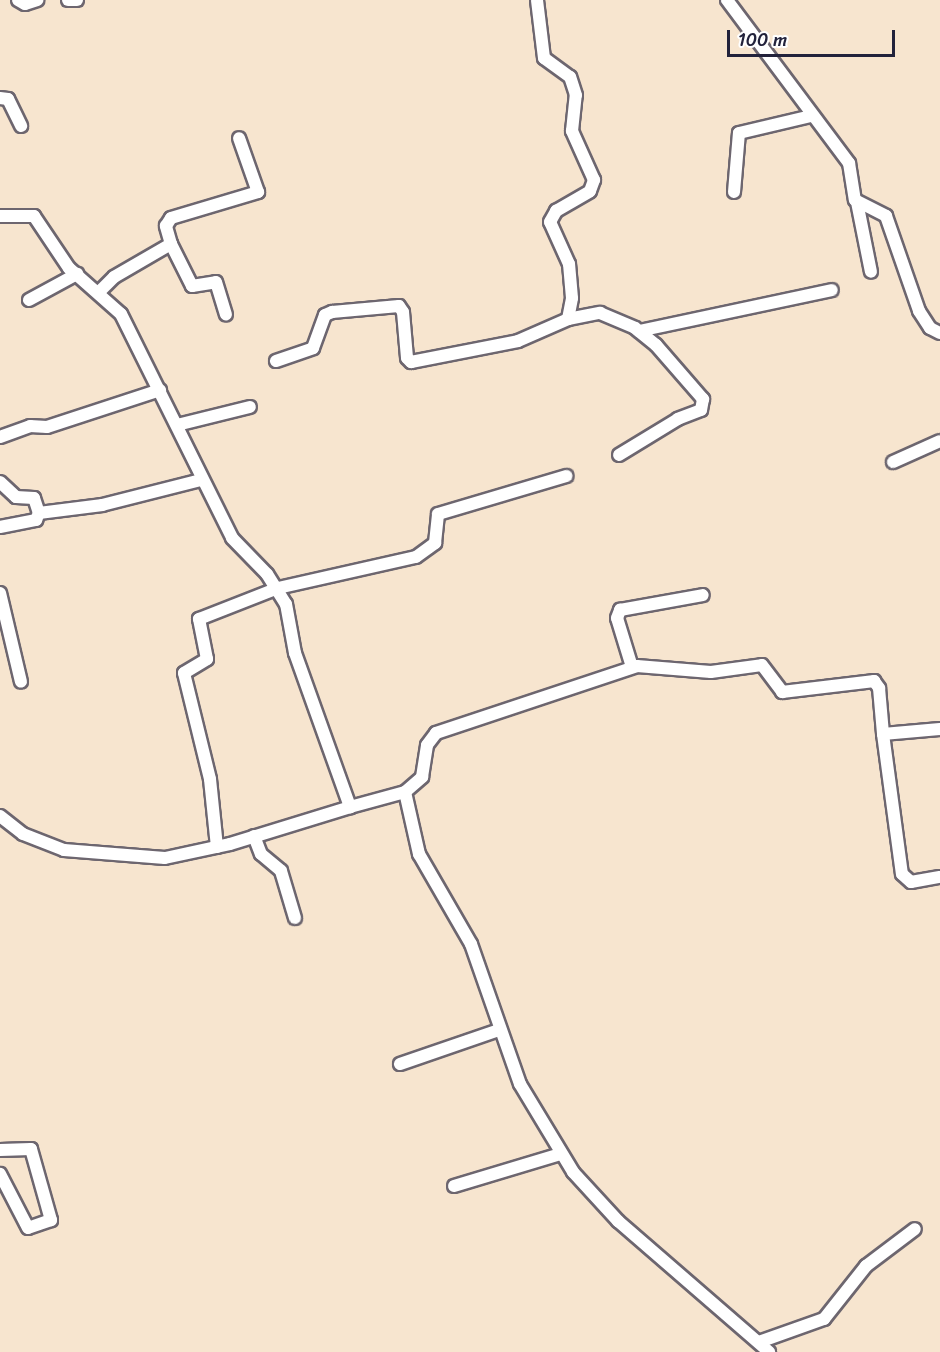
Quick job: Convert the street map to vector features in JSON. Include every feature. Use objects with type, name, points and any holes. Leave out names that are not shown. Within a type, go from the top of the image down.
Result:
[{"type":"street","points":[[18,0],[25,4],[37,0]]},
{"type":"street","points":[[68,0],[77,0]]},
{"type":"street","points":[[537,0],[544,58],[570,77],[576,95],[572,131],[594,180],[593,188],[556,211],[550,222],[568,264],[572,298],[568,319]]},
{"type":"street","points":[[727,0],[762,42],[811,116],[849,163],[851,192],[857,202],[871,272]]},
{"type":"street","points":[[0,98],[8,99],[21,126]]},
{"type":"street","points":[[734,192],[739,133],[811,116]]},
{"type":"street","points":[[226,314],[216,282],[192,286],[171,244],[166,226],[171,218],[258,192],[239,138]]},
{"type":"street","points":[[857,202],[886,216],[919,311],[930,328],[940,333]]},
{"type":"street","points":[[0,216],[34,216],[76,274],[99,292],[121,314],[177,425],[201,480],[232,538],[278,588],[290,617],[302,677],[350,807]]},
{"type":"street","points":[[99,292],[114,277],[171,244]]},
{"type":"street","points":[[29,300],[76,274]]},
{"type":"street","points":[[639,331],[832,290]]},
{"type":"street","points":[[276,361],[313,348],[320,337],[325,315],[332,312],[399,306],[411,362],[518,341],[568,319],[600,313],[639,331],[699,394],[704,404],[701,410],[678,419],[620,455]]},
{"type":"street","points":[[0,437],[30,426],[46,427],[160,390]]},
{"type":"street","points":[[177,425],[250,407]]},
{"type":"street","points":[[893,462],[940,441]]},
{"type":"street","points":[[217,847],[210,780],[184,674],[207,658],[199,619],[278,588],[416,557],[435,543],[438,514],[566,476]]},
{"type":"street","points":[[39,513],[102,505],[201,480]]},
{"type":"street","points":[[0,482],[16,497],[34,498],[39,513],[36,520],[0,527]]},
{"type":"street","points":[[0,593],[21,682]]},
{"type":"street","points":[[632,667],[617,618],[620,610],[703,595]]},
{"type":"street","points":[[0,816],[23,834],[82,855],[122,853],[165,858],[217,847],[405,792],[422,777],[427,745],[436,733],[632,667],[711,672],[762,665],[782,692],[873,681],[879,688],[902,874],[911,882],[940,877]]},
{"type":"street","points":[[883,734],[940,729]]},
{"type":"street","points":[[405,792],[419,854],[467,936],[520,1084],[561,1154],[618,1221],[770,1352]]},
{"type":"street","points":[[254,836],[261,854],[281,871],[295,918]]},
{"type":"street","points":[[400,1064],[499,1030]]},
{"type":"street","points":[[0,1150],[31,1149],[51,1220],[28,1228],[0,1174]]},
{"type":"street","points":[[454,1186],[561,1154]]},
{"type":"street","points":[[759,1342],[830,1315],[866,1266],[915,1229]]}]
